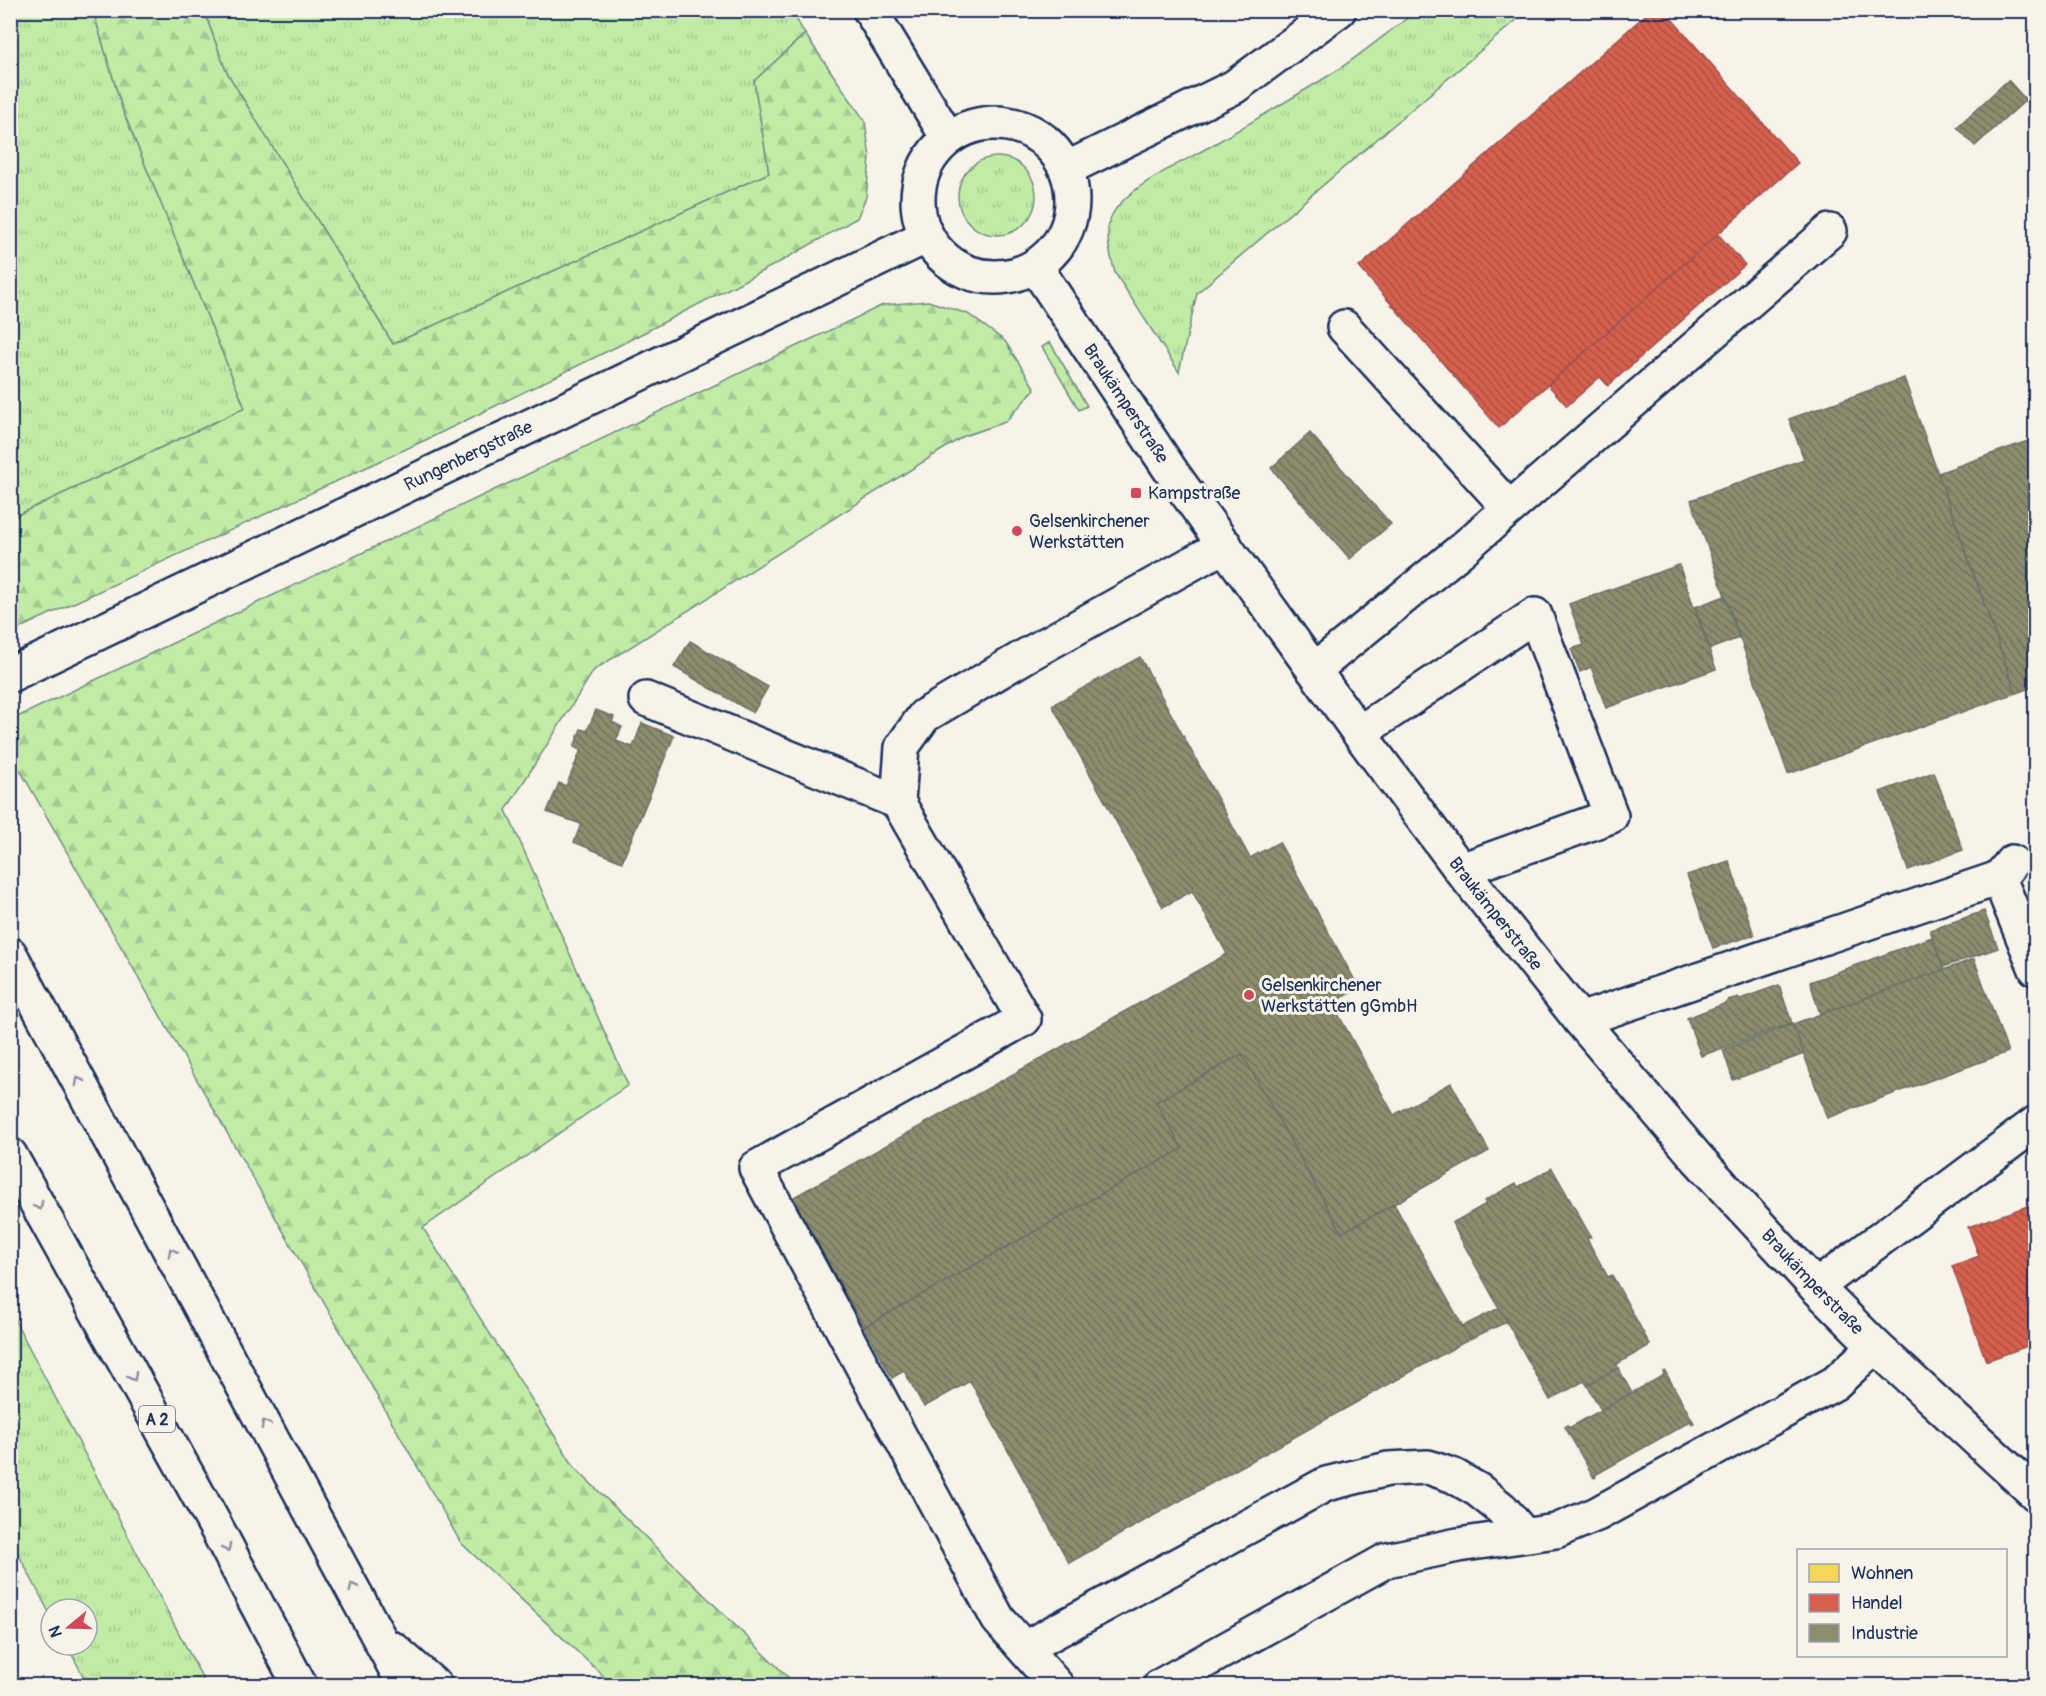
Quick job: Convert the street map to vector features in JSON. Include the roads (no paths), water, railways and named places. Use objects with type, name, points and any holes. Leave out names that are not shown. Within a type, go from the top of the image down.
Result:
[{"type":"main road","points":[[870,10],[948,138]]},
{"type":"main road","points":[[1066,169],[1234,87],[1339,10]]},
{"type":"main road","points":[[1002,122],[1028,129],[1051,147],[1066,169],[1072,199],[1066,231],[1055,248],[1035,266],[1006,276],[979,276],[946,260],[927,236],[918,211],[922,174],[930,158],[948,138],[983,123],[1002,122]]},
{"type":"main road","points":[[1314,670],[1459,552],[1830,231]]},
{"type":"main road","name":"Rungenbergstraße","points":[[10,675],[927,236]]},
{"type":"main road","name":"Braukämperstraße","points":[[1035,266],[1173,474],[1359,733],[1461,870],[1580,1020],[1697,1158],[1816,1287],[1875,1346],[2036,1494]]},
{"type":"main road","points":[[1344,327],[1509,508]]},
{"type":"main road","points":[[1057,1686],[998,1619],[756,1168],[1023,1019],[898,802],[902,747],[924,716],[1027,655],[1225,545]]},
{"type":"main road","points":[[1359,733],[1535,615],[1611,816],[1461,870]]},
{"type":"main road","points":[[645,699],[898,802]]},
{"type":"main road","points":[[1580,1020],[2006,869],[2036,969]]},
{"type":"main road","points":[[10,954],[405,1686]]},
{"type":"main road","points":[[1816,1287],[2036,1123]]},
{"type":"main road","name":"A 2","points":[[10,1155],[216,1527],[300,1686]]},
{"type":"main road","points":[[1160,1686],[1387,1560],[1458,1545],[1556,1531],[1597,1514],[1836,1383],[1875,1346]]},
{"type":"main road","points":[[1025,1648],[1326,1484],[1388,1469],[1428,1467],[1454,1476],[1478,1490],[1502,1509],[1524,1535]]},
{"type":"main road","points":[[381,1638],[435,1686]]},
{"type":"place","name":"Kampstraße","points":[[1136,493]]},
{"type":"place","name":"Gelsenkirchener Werkstätten","points":[[1017,531]]},
{"type":"place","name":"Gelsenkirchener Werkstätten gGmbH","points":[[1249,995]]}]
